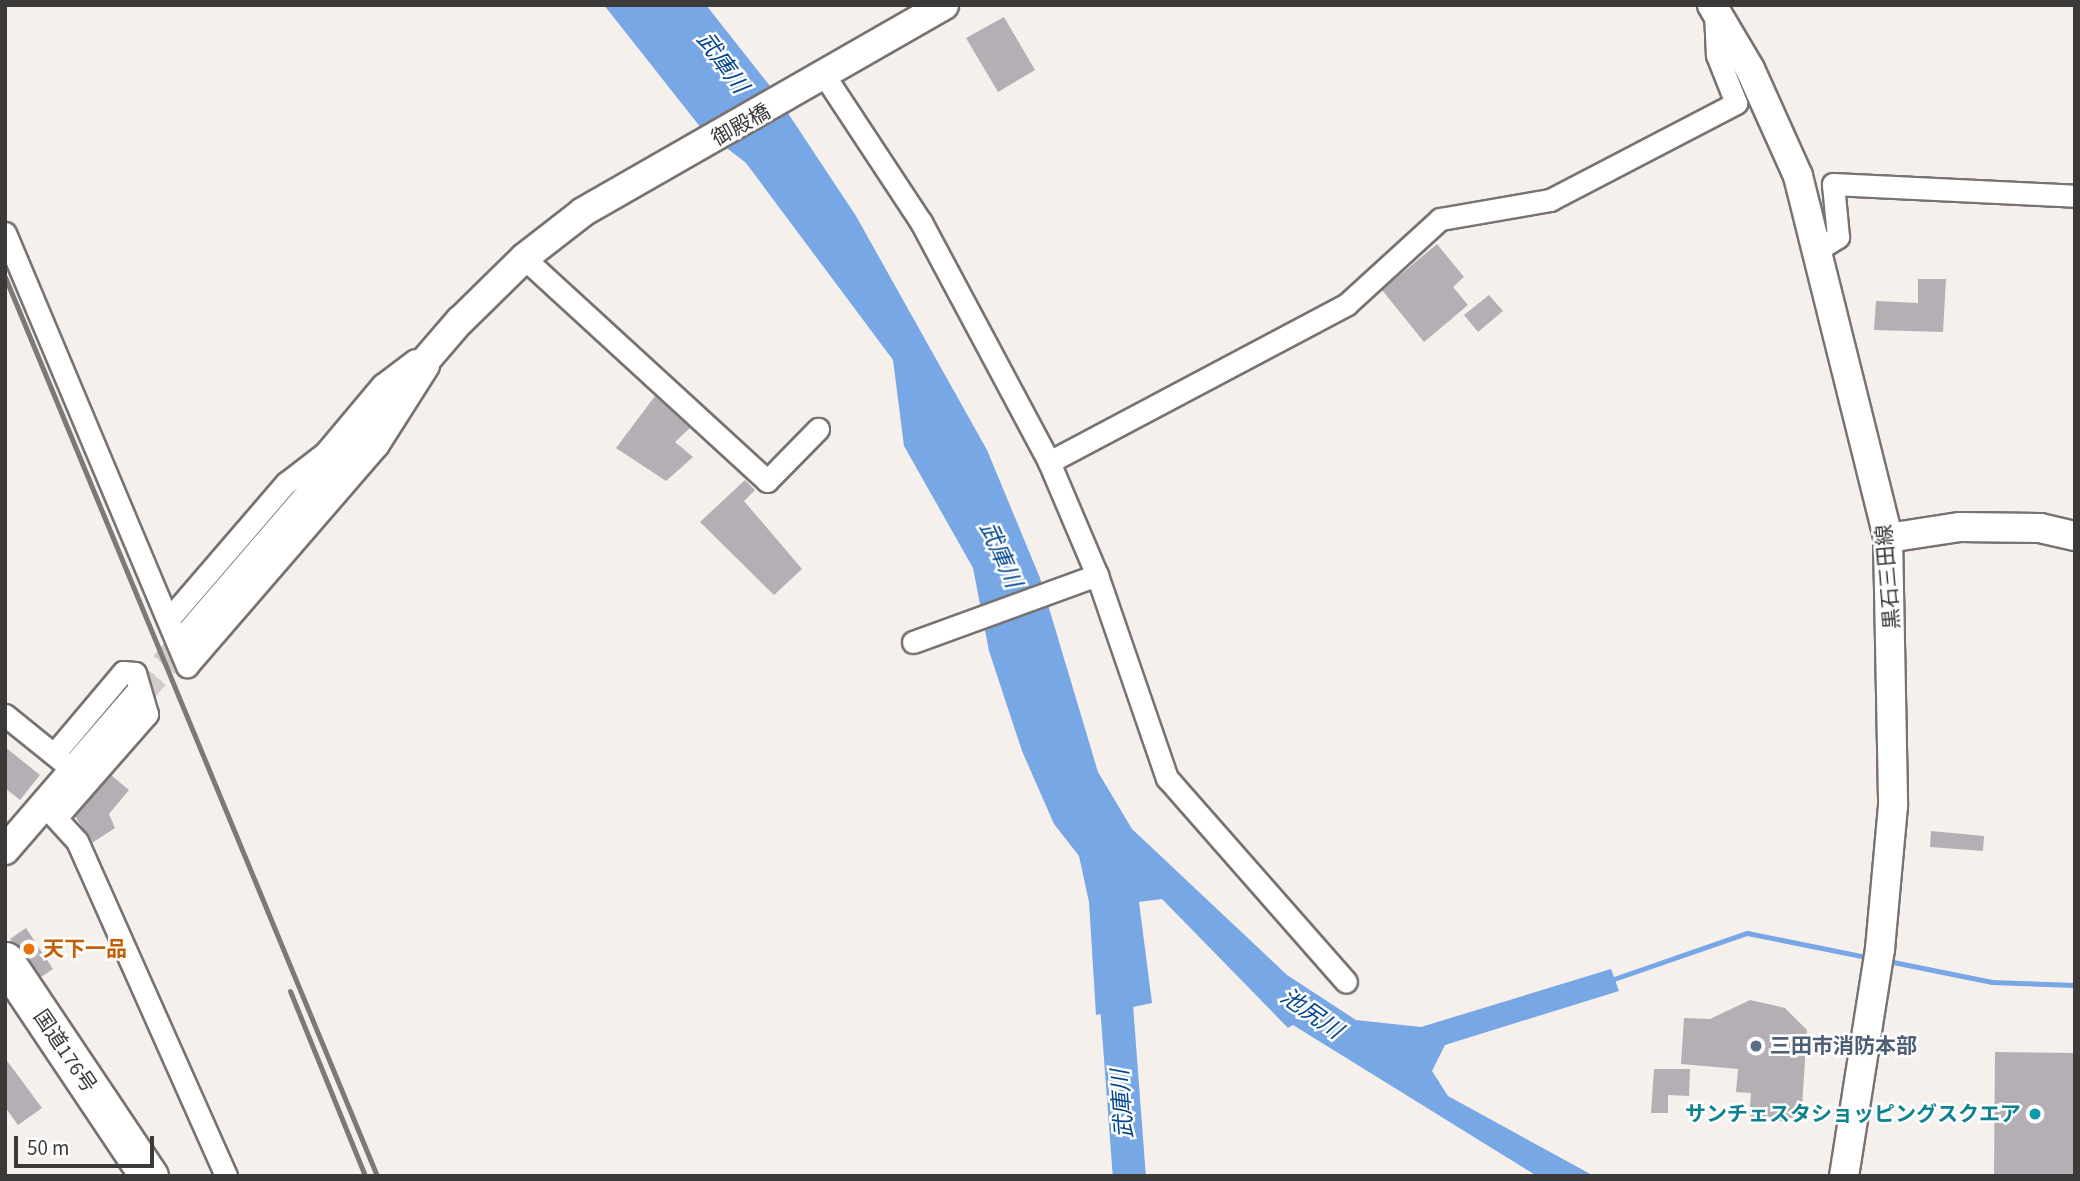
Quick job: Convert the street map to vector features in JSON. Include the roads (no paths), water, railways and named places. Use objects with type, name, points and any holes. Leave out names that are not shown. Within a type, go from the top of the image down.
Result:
[{"type":"highway","name":"国道176号","points":[[5,961],[149,1176]]},
{"type":"main road","name":"御殿橋","points":[[181,641],[438,346],[524,258],[583,212],[826,78],[944,5]]},
{"type":"main road","name":"黒石三田線","points":[[1713,8],[1776,121],[1817,250],[1888,538],[1896,710],[1880,949],[1844,1176]]},
{"type":"main road","points":[[1888,538],[1960,527],[2040,528],[2075,536]]},
{"type":"main road","points":[[5,850],[50,812],[64,763],[137,697]]},
{"type":"street","points":[[1049,462],[1348,304],[1440,219],[1550,200],[1736,103],[1717,55],[1713,8]]},
{"type":"street","points":[[826,78],[921,222],[1049,462],[1097,575],[1167,778],[1346,982]]},
{"type":"street","points":[[1817,250],[1838,237],[1833,184],[2075,196]]},
{"type":"street","points":[[5,233],[181,641]]},
{"type":"street","points":[[524,258],[767,481],[818,429]]},
{"type":"street","points":[[913,642],[1097,575]]},
{"type":"street","points":[[5,715],[64,763],[123,672],[135,673],[147,714],[50,812],[77,841],[226,1176]]},
{"type":"water","name":"池尻川","points":[[604,5],[706,5],[770,86],[856,216],[987,450],[1040,578],[1098,772],[1132,829],[1287,975],[1356,1020],[1421,1027],[1611,969],[1619,991],[1445,1045],[1432,1071],[1448,1096],[1594,1176],[1537,1176],[1293,1025],[1288,1028],[1162,899],[1139,902],[1152,1003],[1096,1015],[1089,902],[1079,856],[1054,824],[1022,751],[989,651],[973,568],[904,446],[893,360],[746,163],[701,128]]},
{"type":"waterway","points":[[1608,981],[1747,933],[1871,958]]},
{"type":"waterway","points":[[1888,961],[1992,982],[2075,985]]},
{"type":"waterway","name":"武庫川","points":[[1113,965],[1129,1176]]},
{"type":"tunnel","points":[[137,697],[186,639]]},
{"type":"railway","points":[[5,277],[377,1176]]},
{"type":"railway","points":[[290,991],[365,1176]]},
{"type":"place","name":"天下一品","points":[[29,949]]},
{"type":"place","name":"三田市消防本部","points":[[1756,1046]]},
{"type":"place","name":"サンチェスタショッピングスクエア","points":[[2035,1114]]}]
